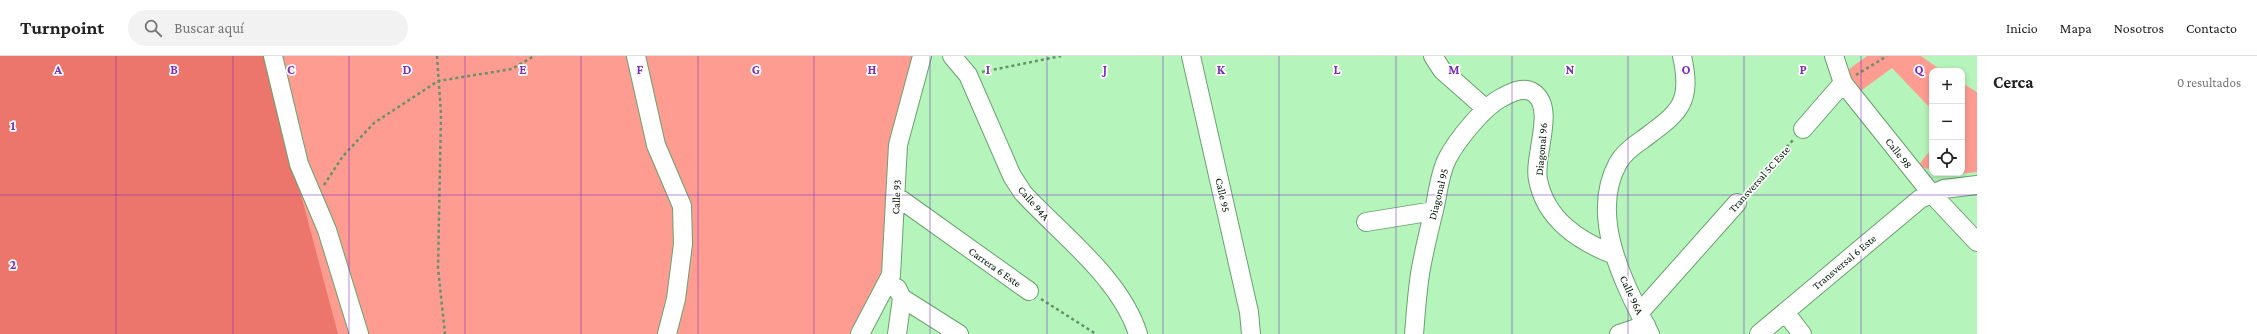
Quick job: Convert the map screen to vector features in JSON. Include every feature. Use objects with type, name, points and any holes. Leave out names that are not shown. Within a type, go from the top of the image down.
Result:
[{"type":"street","points":[[273,56],[299,164],[327,230],[359,334]]},
{"type":"street","points":[[636,56],[656,145],[682,206],[683,244],[676,299],[667,334]]},
{"type":"street","name":"Calle 93","points":[[860,334],[891,275],[898,145],[922,56]]},
{"type":"street","name":"Calle 94A","points":[[952,56],[968,75],[1012,176],[1023,193],[1118,292],[1132,315],[1138,334]]},
{"type":"street","name":"Calle 95","points":[[1191,56],[1249,312],[1251,334]]},
{"type":"street","points":[[1433,56],[1442,70],[1486,109]]},
{"type":"street","name":"Calle 98","points":[[1834,56],[1844,83],[1931,193],[1977,242]]},
{"type":"street","name":"Calle 96A","points":[[1645,324],[1614,255],[1607,219],[1607,197],[1611,178],[1619,161],[1634,146],[1676,114],[1686,89],[1684,63]]},
{"type":"street","points":[[1803,129],[1844,83]]},
{"type":"street","name":"Diagonal 95","points":[[1414,334],[1421,268],[1447,159],[1486,109],[1500,98],[1523,89]]},
{"type":"street","name":"Diagonal 96","points":[[1523,89],[1534,93],[1541,101],[1544,112],[1537,164],[1538,180],[1546,202],[1558,220],[1571,234],[1593,247],[1614,255]]},
{"type":"street","points":[[1931,193],[1977,185]]},
{"type":"street","name":"Transversal 6 Este","points":[[1759,334],[1912,205],[1931,193]]},
{"type":"street","name":"Carrera 6 Este","points":[[896,196],[1029,291]]},
{"type":"street","name":"Transversal 5C Este","points":[[1645,324],[1737,203]]},
{"type":"street","points":[[1366,222],[1434,211]]},
{"type":"street","points":[[891,275],[902,298],[958,334]]},
{"type":"street","points":[[897,334],[902,298]]},
{"type":"street","points":[[1785,312],[1802,334]]},
{"type":"street","points":[[1619,334],[1645,324]]},
{"type":"path","points":[[437,56],[441,114],[438,268],[445,334]]},
{"type":"path","points":[[313,199],[330,177],[343,156],[374,123],[438,80],[512,69],[534,56]]},
{"type":"path","points":[[968,75],[1060,56]]},
{"type":"path","points":[[1844,83],[1887,56]]},
{"type":"path","name":"Transversal 5C Este","points":[[1737,203],[1803,129]]},
{"type":"path","name":"Carrera 6 Este","points":[[1029,291],[1096,334]]},
{"type":"shaded area","points":[[0,56],[919,56],[878,289],[860,334],[0,334]]},
{"type":"shaded area","points":[[0,56],[264,56],[338,334],[0,334]]},
{"type":"shaded area","points":[[1867,56],[1921,56],[1938,68],[1929,68],[1929,107],[1892,68],[1858,93],[1848,70]]},
{"type":"shaded area","points":[[1965,85],[1977,92],[1977,172],[1965,173]]},
{"type":"shaded area","points":[[1929,152],[1929,169],[1918,166]]}]
